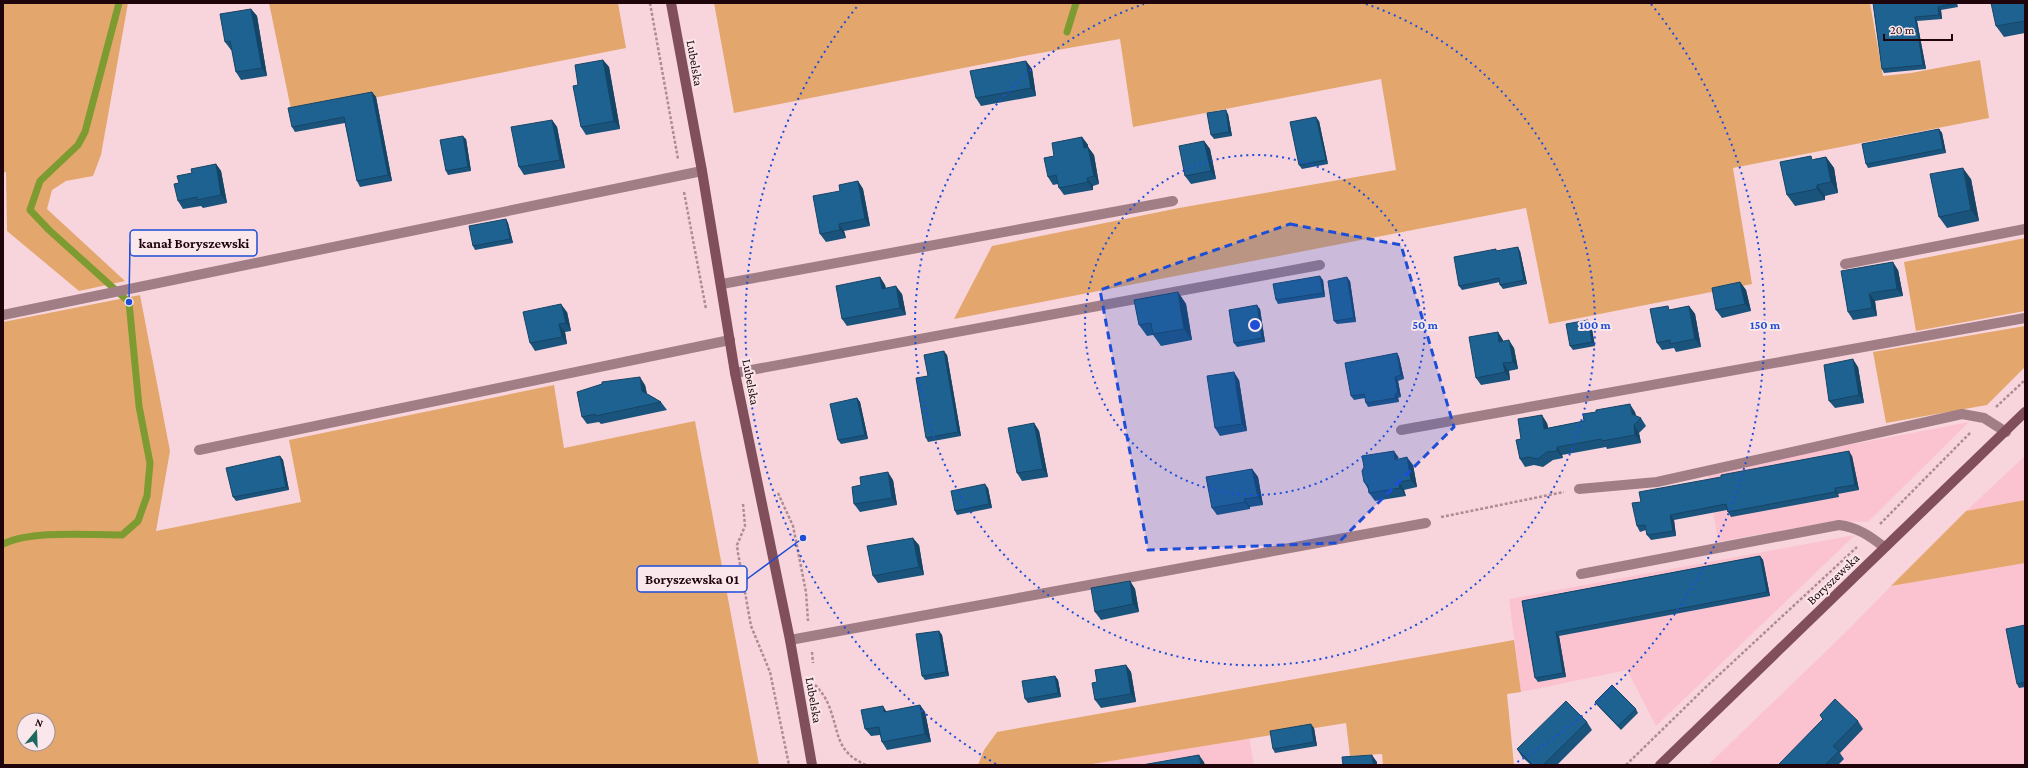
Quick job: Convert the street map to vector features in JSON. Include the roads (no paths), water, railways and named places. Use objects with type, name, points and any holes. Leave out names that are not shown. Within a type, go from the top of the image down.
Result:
[{"type":"street","name":"Lubelska","points":[[671,3],[722,284],[735,373],[790,640],[812,765]]},
{"type":"street","name":"Boryszewska","points":[[1660,765],[2025,412]]},
{"type":"lane","points":[[3,315],[702,171]]},
{"type":"lane","points":[[722,284],[1173,201]]},
{"type":"lane","points":[[1845,264],[2025,230]]},
{"type":"lane","points":[[735,373],[1320,265]]},
{"type":"lane","points":[[1402,430],[2025,318]]},
{"type":"lane","points":[[199,450],[730,340]]},
{"type":"lane","points":[[1579,489],[1657,482],[1962,414],[1984,418],[2006,432]]},
{"type":"lane","points":[[790,640],[1426,523]]},
{"type":"lane","points":[[1581,574],[1839,525],[1852,527],[1869,535],[1884,547]]},
{"type":"waterway","points":[[3,544],[15,540],[44,535],[122,535],[138,521],[147,496],[150,463],[139,406],[129,302],[49,230],[30,210],[40,181],[78,145],[85,132],[119,3]]},
{"type":"waterway","points":[[1067,32],[1076,3]]},
{"type":"place","name":"kanał Boryszewski","points":[[129,302]]},
{"type":"place","name":"Boryszewska 01","points":[[803,538]]}]
